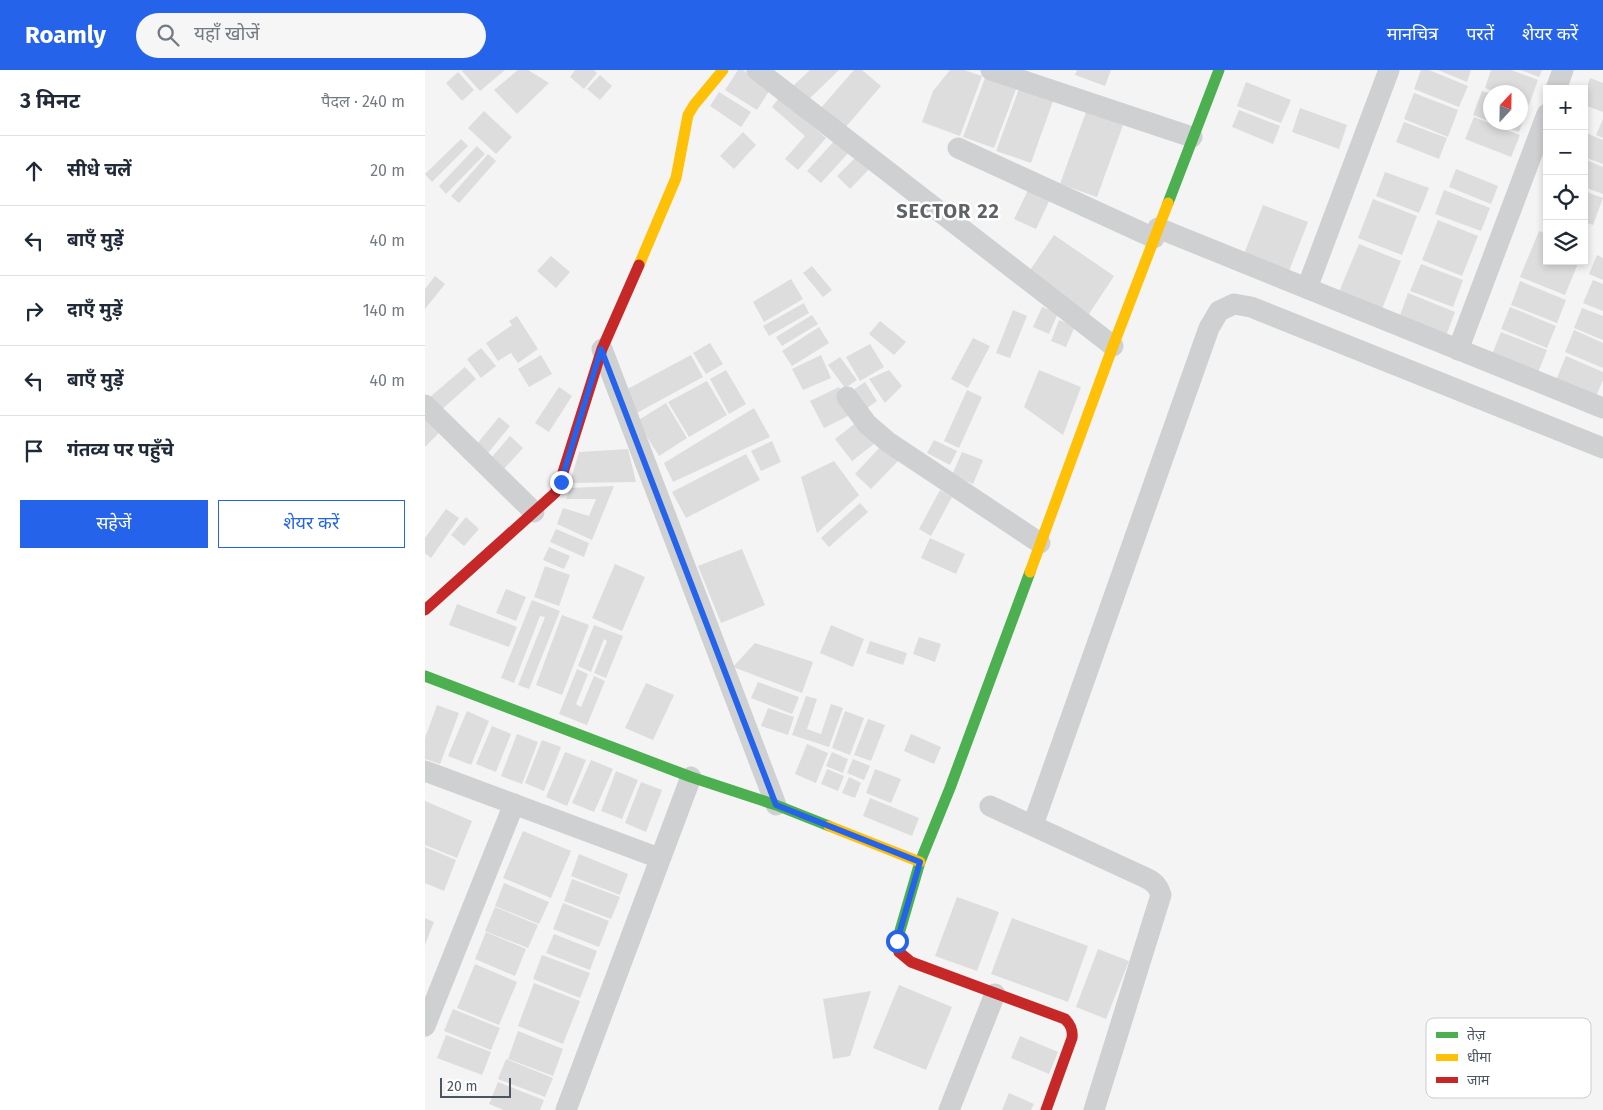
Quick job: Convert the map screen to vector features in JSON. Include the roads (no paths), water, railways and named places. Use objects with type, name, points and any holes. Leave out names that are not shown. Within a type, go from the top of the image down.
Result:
[{"type":"street","points":[[425,610],[555,493],[561,482],[601,349],[676,178],[688,115],[693,105],[723,70]]},
{"type":"street","points":[[757,70],[1113,346]]},
{"type":"street","points":[[991,70],[1192,138]]},
{"type":"street","points":[[1047,1110],[1072,1038],[1073,1031],[1071,1025],[1065,1019],[911,962],[902,956],[897,948],[897,941],[920,862],[950,788],[1113,346],[1219,70]]},
{"type":"street","points":[[1307,288],[1389,70]]},
{"type":"street","points":[[1557,85],[1563,70]]},
{"type":"street","points":[[1458,350],[1543,125]]},
{"type":"street","points":[[958,148],[1156,233],[1307,288],[1603,408]]},
{"type":"street","points":[[1033,824],[1209,328],[1219,311],[1234,304],[1251,307],[1603,448]]},
{"type":"street","points":[[601,349],[776,805]]},
{"type":"street","points":[[847,396],[867,424],[888,442],[1040,543]]},
{"type":"street","points":[[425,405],[535,512]]},
{"type":"street","points":[[425,676],[691,777],[776,805],[920,862]]},
{"type":"street","points":[[425,771],[659,858]]},
{"type":"street","points":[[566,1110],[691,777]]},
{"type":"street","points":[[425,1026],[514,804]]},
{"type":"street","points":[[990,806],[1033,824],[1154,882],[1159,888],[1161,895],[1094,1110]]},
{"type":"street","points":[[949,1110],[995,994]]},
{"type":"district","name":"SECTOR 22","points":[[948,211]]}]
